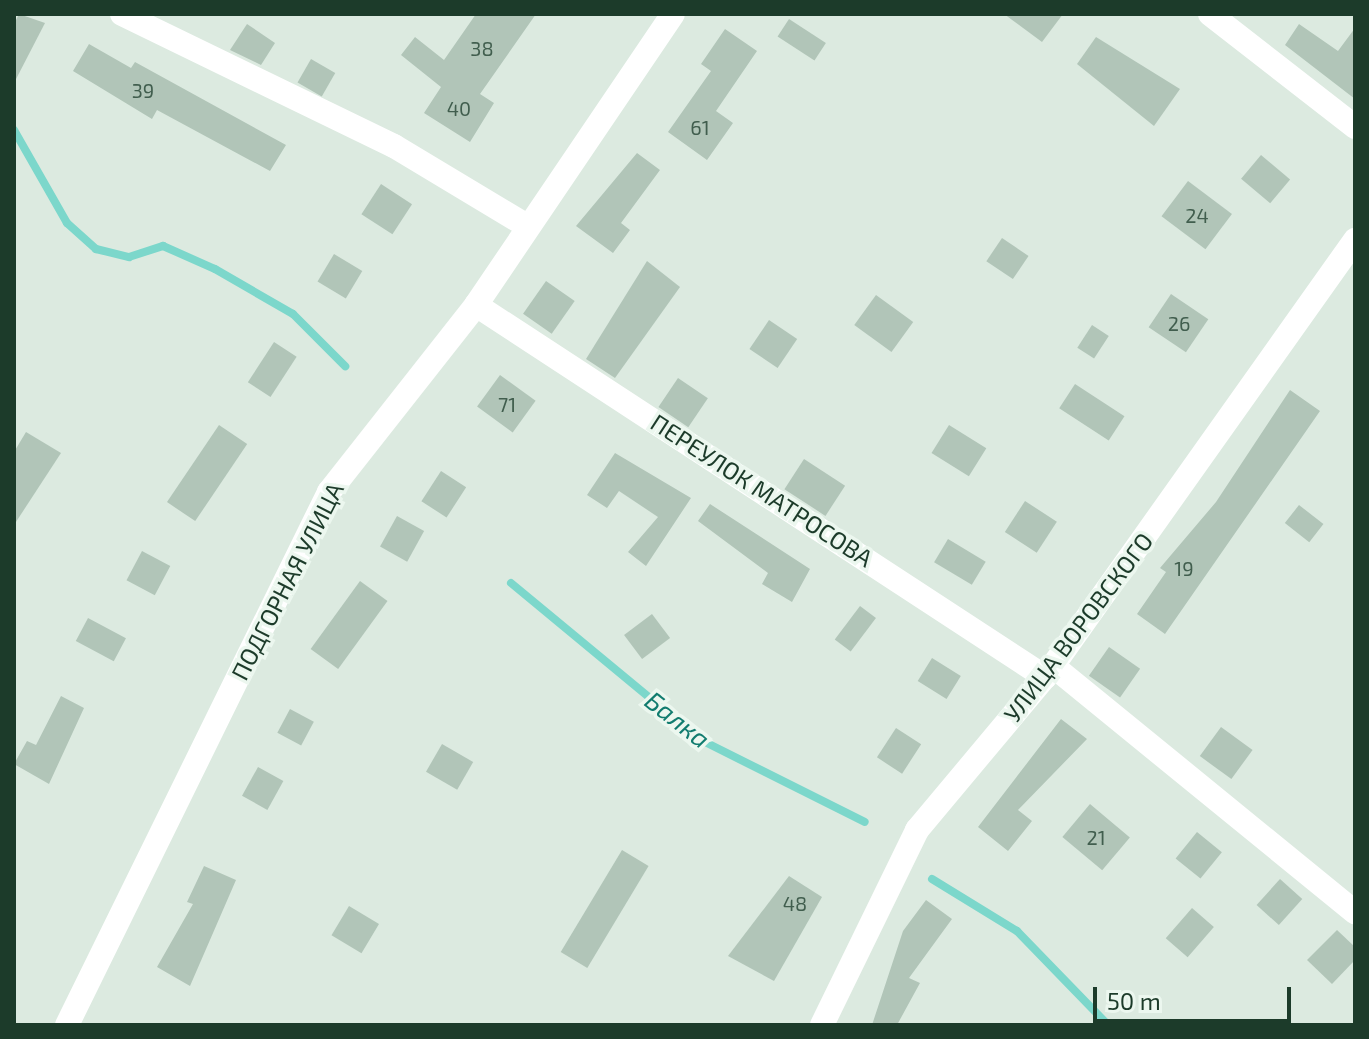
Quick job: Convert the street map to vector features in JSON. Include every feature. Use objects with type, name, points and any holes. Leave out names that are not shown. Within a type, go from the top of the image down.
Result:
[{"type":"street","points":[[122,14],[394,146],[527,226]]},
{"type":"street","name":"ПОДГОРНАЯ УЛИЦА","points":[[67,1025],[329,492],[476,305],[673,14]]},
{"type":"street","points":[[1210,14],[1355,127]]},
{"type":"street","name":"УЛИЦА ВОРОВСКОГО","points":[[822,1025],[917,830],[1049,672],[1355,240]]},
{"type":"street","name":"ПЕРЕУЛОК МАТРОСОВА","points":[[476,305],[1049,672],[1355,912]]},
{"type":"building","points":[[19,14],[45,23],[14,83],[14,24]]},
{"type":"building","points":[[476,14],[536,14],[480,94],[494,103],[470,142],[424,113],[441,87],[401,55],[415,37],[444,60]]},
{"type":"building","points":[[1004,14],[1063,14],[1042,42]]},
{"type":"building","points":[[789,19],[826,43],[814,61],[778,37]]},
{"type":"building","points":[[247,24],[275,43],[261,65],[230,50]]},
{"type":"building","points":[[1299,24],[1338,51],[1355,28],[1355,99],[1285,45]]},
{"type":"building","points":[[725,29],[757,51],[716,111],[733,123],[707,160],[668,132],[711,71],[701,64]]},
{"type":"building","points":[[1096,37],[1180,89],[1154,126],[1077,64]]},
{"type":"building","points":[[89,44],[131,68],[135,62],[286,145],[270,171],[157,110],[152,119],[73,71]]},
{"type":"building","points":[[311,59],[335,73],[322,96],[298,82]]},
{"type":"building","points":[[637,153],[660,170],[621,223],[630,230],[613,253],[576,226]]},
{"type":"building","points":[[1261,155],[1290,179],[1270,203],[1241,179]]},
{"type":"building","points":[[1188,181],[1232,214],[1205,249],[1162,216]]},
{"type":"building","points":[[381,184],[412,204],[392,234],[361,214]]},
{"type":"building","points":[[1002,238],[1029,256],[1013,279],[986,261]]},
{"type":"building","points":[[334,254],[362,271],[346,298],[318,281]]},
{"type":"building","points":[[647,261],[680,287],[615,378],[586,359]]},
{"type":"building","points":[[546,281],[575,301],[552,334],[523,314]]},
{"type":"building","points":[[1171,294],[1208,319],[1186,352],[1149,327]]},
{"type":"building","points":[[876,295],[913,322],[891,352],[854,325]]},
{"type":"building","points":[[769,320],[797,339],[778,368],[749,349]]},
{"type":"building","points":[[1092,325],[1109,336],[1094,359],[1077,348]]},
{"type":"building","points":[[274,342],[297,357],[271,397],[248,382]]},
{"type":"building","points":[[500,375],[536,401],[513,432],[477,407]]},
{"type":"building","points":[[678,378],[708,398],[688,427],[658,407]]},
{"type":"building","points":[[1075,384],[1124,416],[1109,440],[1059,408]]},
{"type":"building","points":[[1290,390],[1320,411],[1165,634],[1137,614],[1166,572],[1160,568],[1216,502]]},
{"type":"building","points":[[219,425],[247,444],[195,521],[167,502]]},
{"type":"building","points":[[949,425],[986,448],[969,476],[932,453]]},
{"type":"building","points":[[26,432],[61,453],[14,525],[14,452]]},
{"type":"building","points":[[615,453],[691,498],[646,566],[628,552],[658,517],[619,491],[607,508],[587,495]]},
{"type":"building","points":[[804,459],[845,486],[825,516],[784,489]]},
{"type":"building","points":[[441,471],[466,487],[447,518],[421,501]]},
{"type":"building","points":[[1025,501],[1057,522],[1037,553],[1005,532]]},
{"type":"building","points":[[710,504],[810,569],[792,602],[762,584],[768,573],[698,521]]},
{"type":"building","points":[[1299,505],[1323,524],[1309,542],[1285,523]]},
{"type":"building","points":[[397,516],[424,531],[407,562],[380,547]]},
{"type":"building","points":[[948,539],[986,562],[972,585],[934,562]]},
{"type":"building","points":[[142,551],[170,566],[155,595],[127,580]]},
{"type":"building","points":[[360,581],[388,601],[338,669],[311,649]]},
{"type":"building","points":[[860,606],[876,618],[851,652],[835,640]]},
{"type":"building","points":[[652,614],[670,638],[642,659],[624,635]]},
{"type":"building","points":[[88,618],[126,638],[114,661],[76,641]]},
{"type":"building","points":[[1109,647],[1140,669],[1120,697],[1089,676]]},
{"type":"building","points":[[932,658],[961,676],[947,699],[918,681]]},
{"type":"building","points":[[61,696],[84,708],[49,784],[14,764],[27,741],[36,745]]},
{"type":"building","points":[[290,709],[314,722],[301,746],[277,733]]},
{"type":"building","points":[[1061,719],[1087,739],[1018,810],[1032,821],[1008,851],[978,827]]},
{"type":"building","points":[[1221,727],[1253,750],[1231,779],[1200,756]]},
{"type":"building","points":[[896,728],[921,744],[902,774],[877,757]]},
{"type":"building","points":[[442,744],[473,762],[457,790],[426,772]]},
{"type":"building","points":[[258,767],[283,781],[267,810],[242,796]]},
{"type":"building","points":[[1090,804],[1130,837],[1102,870],[1062,837]]},
{"type":"building","points":[[1197,832],[1222,852],[1200,879],[1176,858]]},
{"type":"building","points":[[622,850],[649,866],[587,968],[561,952]]},
{"type":"building","points":[[204,866],[236,880],[190,986],[157,967],[193,904],[187,902]]},
{"type":"building","points":[[789,876],[822,897],[774,981],[728,956]]},
{"type":"building","points":[[1280,879],[1302,899],[1279,925],[1257,905]]},
{"type":"building","points":[[926,900],[952,919],[909,978],[920,983],[897,1025],[872,1025],[903,931]]},
{"type":"building","points":[[349,906],[379,924],[361,953],[331,935]]},
{"type":"building","points":[[1192,908],[1214,927],[1188,957],[1166,938]]},
{"type":"building","points":[[1337,930],[1355,947],[1355,960],[1332,984],[1307,960]]},
{"type":"waterway","points":[[14,130],[67,223],[96,249],[129,257],[163,246],[215,269],[293,314],[345,366]]},
{"type":"waterway","name":"Балка","points":[[511,583],[701,740],[865,822]]},
{"type":"waterway","name":"Балка","points":[[932,879],[1017,931],[1108,1025]]}]
